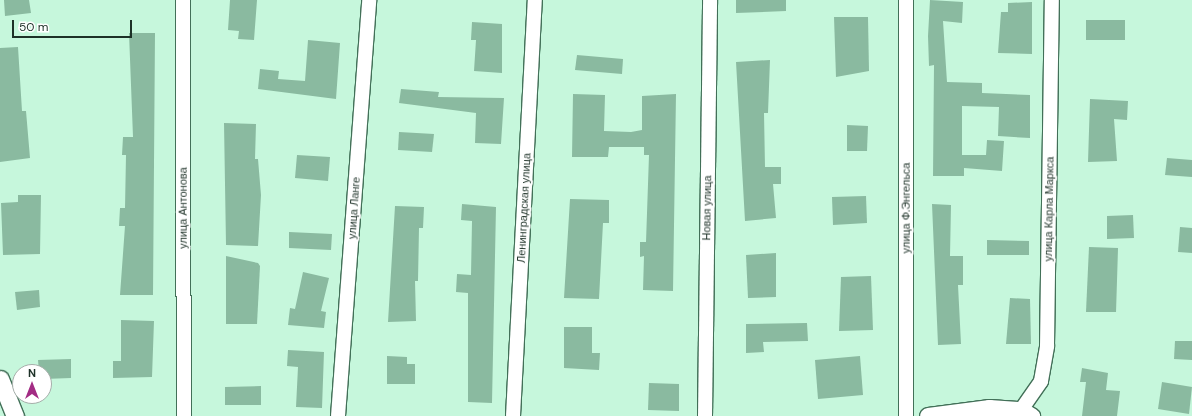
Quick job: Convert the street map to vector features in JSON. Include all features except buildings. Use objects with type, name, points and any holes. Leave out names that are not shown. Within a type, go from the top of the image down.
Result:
[{"type":"street","name":"улица Антонова","points":[[183,0],[184,416]]},
{"type":"street","name":"улица Ланге","points":[[338,416],[369,0]]},
{"type":"street","name":"Ленинградская улица","points":[[513,416],[535,0]]},
{"type":"street","name":"Новая улица","points":[[704,416],[710,0]]},
{"type":"street","name":"улица Ф.Энгельса","points":[[906,0],[906,416]]},
{"type":"street","name":"улица Карла Маркса","points":[[1026,413],[1041,381],[1047,346],[1052,0]]},
{"type":"street","points":[[0,378],[15,416]]},
{"type":"street","points":[[928,416],[989,408],[1026,413]]}]
